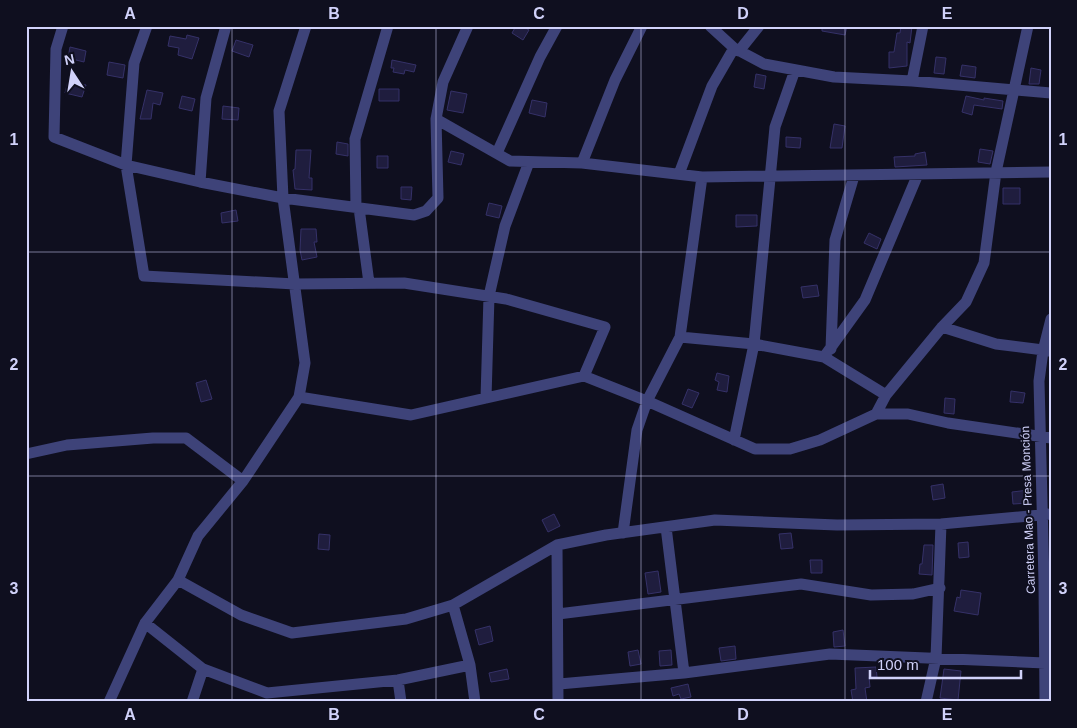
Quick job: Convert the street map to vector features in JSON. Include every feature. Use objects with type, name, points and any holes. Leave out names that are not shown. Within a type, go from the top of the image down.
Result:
[{"type":"street","points":[[63,26],[56,49],[54,138],[126,165],[200,182],[283,198],[414,215],[426,210],[438,198],[436,118],[443,82],[468,26]]},
{"type":"street","points":[[147,26],[134,63],[126,165],[144,276],[295,284],[404,282],[506,299],[605,327],[584,376]]},
{"type":"street","points":[[200,182],[206,98],[226,26]]},
{"type":"street","points":[[109,702],[145,623],[178,580],[198,536],[244,481],[298,397],[305,363],[283,198],[279,111],[306,26]]},
{"type":"street","points":[[369,283],[357,208],[355,139],[388,26]]},
{"type":"street","points":[[497,154],[540,57],[557,26]]},
{"type":"street","points":[[582,163],[615,80],[642,26]]},
{"type":"street","points":[[710,26],[737,49],[764,64],[834,77],[1013,88],[1051,93]]},
{"type":"street","points":[[679,174],[712,86],[737,49],[758,26]]},
{"type":"street","points":[[912,81],[923,26]]},
{"type":"street","points":[[876,414],[886,395],[942,327],[966,302],[984,262],[996,172],[1028,26]]},
{"type":"street","points":[[734,440],[754,344],[775,127],[795,70]]},
{"type":"street","points":[[436,118],[510,161],[582,163],[702,177],[1051,172]]},
{"type":"street","points":[[486,398],[489,296],[505,226],[529,162]]},
{"type":"street","points":[[828,353],[865,300],[918,174]]},
{"type":"street","points":[[828,353],[835,240],[854,176]]},
{"type":"street","points":[[623,533],[637,430],[647,400],[680,337],[702,177]]},
{"type":"street","name":"Carretera Mao - Presa Monción","points":[[1044,702],[1047,667],[1048,581],[1045,438],[1039,381],[1047,351],[1051,319]]},
{"type":"street","points":[[942,327],[996,344],[1047,351]]},
{"type":"street","points":[[680,337],[828,353],[886,395]]},
{"type":"street","points":[[298,397],[411,416],[584,376],[647,400],[755,449],[790,449],[820,440],[876,414],[908,414],[1045,438]]},
{"type":"street","points":[[26,454],[67,445],[153,438],[186,438],[244,481]]},
{"type":"street","points":[[178,580],[241,616],[292,633],[406,619],[453,605],[557,545],[666,526],[715,520],[837,525],[941,524],[1046,514]]},
{"type":"street","points":[[926,702],[936,658],[941,524]]},
{"type":"street","points":[[666,526],[684,673]]},
{"type":"street","points":[[557,545],[558,702]]},
{"type":"street","points":[[558,614],[801,584],[871,594],[913,594],[940,588]]},
{"type":"street","points":[[453,605],[470,665],[475,702]]},
{"type":"street","points":[[145,623],[203,668],[266,697],[398,680],[470,665]]},
{"type":"street","points":[[559,684],[684,673],[830,654],[936,658],[1047,667]]},
{"type":"street","points":[[192,702],[203,668]]},
{"type":"street","points":[[398,680],[401,702]]},
{"type":"building","points":[[516,26],[522,26],[529,30],[523,40],[512,33]]},
{"type":"building","points":[[822,26],[847,26],[845,35],[822,31]]},
{"type":"building","points":[[901,26],[912,26],[910,43],[907,42],[907,66],[889,68],[889,52],[894,52],[897,33],[900,33]]},
{"type":"building","points":[[187,35],[199,38],[192,59],[178,55],[179,48],[168,46],[170,36],[186,39]]},
{"type":"building","points":[[236,40],[253,45],[249,57],[232,51]]},
{"type":"building","points":[[70,47],[86,51],[84,62],[68,58]]},
{"type":"building","points":[[936,57],[946,58],[944,74],[934,73]]},
{"type":"building","points":[[392,60],[416,65],[414,72],[405,70],[404,74],[393,72],[394,68],[391,68]]},
{"type":"building","points":[[109,62],[125,65],[123,78],[107,75]]},
{"type":"building","points":[[962,65],[976,67],[975,78],[960,76]]},
{"type":"building","points":[[1031,68],[1041,70],[1039,84],[1029,84]]},
{"type":"building","points":[[756,74],[766,76],[764,89],[754,87]]},
{"type":"building","points":[[68,81],[86,85],[82,97],[65,93]]},
{"type":"building","points":[[379,89],[399,89],[399,101],[379,101]]},
{"type":"building","points":[[147,90],[163,93],[160,105],[153,103],[151,119],[140,119]]},
{"type":"building","points":[[451,91],[467,94],[463,113],[447,110]]},
{"type":"building","points":[[182,96],[195,99],[192,111],[179,108]]},
{"type":"building","points":[[966,96],[984,100],[984,98],[1003,101],[1002,109],[974,105],[972,115],[962,112]]},
{"type":"building","points":[[532,100],[547,103],[545,117],[529,113]]},
{"type":"building","points":[[223,106],[239,108],[238,120],[222,119]]},
{"type":"building","points":[[834,124],[845,126],[842,148],[830,148]]},
{"type":"building","points":[[786,137],[801,138],[800,148],[786,147]]},
{"type":"building","points":[[337,142],[348,144],[348,156],[336,154]]},
{"type":"building","points":[[980,149],[993,151],[990,164],[978,162]]},
{"type":"building","points":[[296,150],[311,150],[309,178],[312,178],[312,190],[295,189],[293,170],[295,169]]},
{"type":"building","points":[[451,151],[464,154],[461,165],[448,162]]},
{"type":"building","points":[[925,152],[927,165],[895,167],[894,157],[915,156],[915,154]]},
{"type":"building","points":[[377,156],[388,156],[388,168],[377,168]]},
{"type":"building","points":[[401,187],[412,187],[411,200],[401,199]]},
{"type":"building","points":[[1003,188],[1020,188],[1020,204],[1003,204]]},
{"type":"building","points":[[489,203],[502,206],[499,218],[486,215]]},
{"type":"building","points":[[236,210],[238,221],[222,223],[221,213]]},
{"type":"building","points":[[736,215],[757,215],[757,226],[736,227]]},
{"type":"building","points":[[301,229],[316,229],[317,242],[314,242],[317,257],[302,260],[300,250]]},
{"type":"building","points":[[869,233],[881,239],[877,249],[864,243]]},
{"type":"building","points":[[817,285],[819,296],[803,298],[801,287]]},
{"type":"building","points":[[717,373],[729,376],[727,392],[717,390],[719,382],[715,380]]},
{"type":"building","points":[[206,380],[212,399],[201,402],[196,383]]},
{"type":"building","points":[[688,389],[699,393],[692,408],[682,404]]},
{"type":"building","points":[[1011,391],[1025,393],[1023,403],[1010,402]]},
{"type":"building","points":[[945,398],[955,399],[954,414],[944,413]]},
{"type":"building","points":[[943,484],[945,498],[933,500],[931,486]]},
{"type":"building","points":[[1029,490],[1030,503],[1013,504],[1012,492]]},
{"type":"building","points":[[554,514],[560,526],[548,532],[542,520]]},
{"type":"building","points":[[791,533],[793,548],[781,549],[779,534]]},
{"type":"building","points":[[319,534],[330,535],[329,550],[318,549]]},
{"type":"building","points":[[968,542],[969,557],[959,558],[958,543]]},
{"type":"building","points":[[924,545],[933,545],[932,575],[919,574]]},
{"type":"building","points":[[810,560],[822,560],[822,573],[811,573]]},
{"type":"building","points":[[658,571],[661,592],[648,594],[645,573]]},
{"type":"building","points":[[961,590],[981,593],[978,615],[954,611],[957,597],[960,598]]},
{"type":"building","points":[[490,626],[493,641],[479,645],[475,630]]},
{"type":"building","points":[[843,630],[845,646],[834,647],[833,632]]},
{"type":"building","points":[[735,646],[736,659],[721,661],[719,648]]},
{"type":"building","points":[[638,650],[641,664],[630,666],[628,652]]},
{"type":"building","points":[[671,650],[672,665],[660,666],[659,651]]},
{"type":"building","points":[[876,667],[877,677],[869,677],[870,687],[865,688],[867,702],[853,702],[851,690],[856,689],[855,668]]},
{"type":"building","points":[[507,669],[509,679],[491,682],[489,673]]},
{"type":"building","points":[[944,669],[961,671],[958,700],[940,698]]},
{"type":"building","points":[[688,684],[691,697],[681,699],[679,694],[673,696],[671,688]]}]
